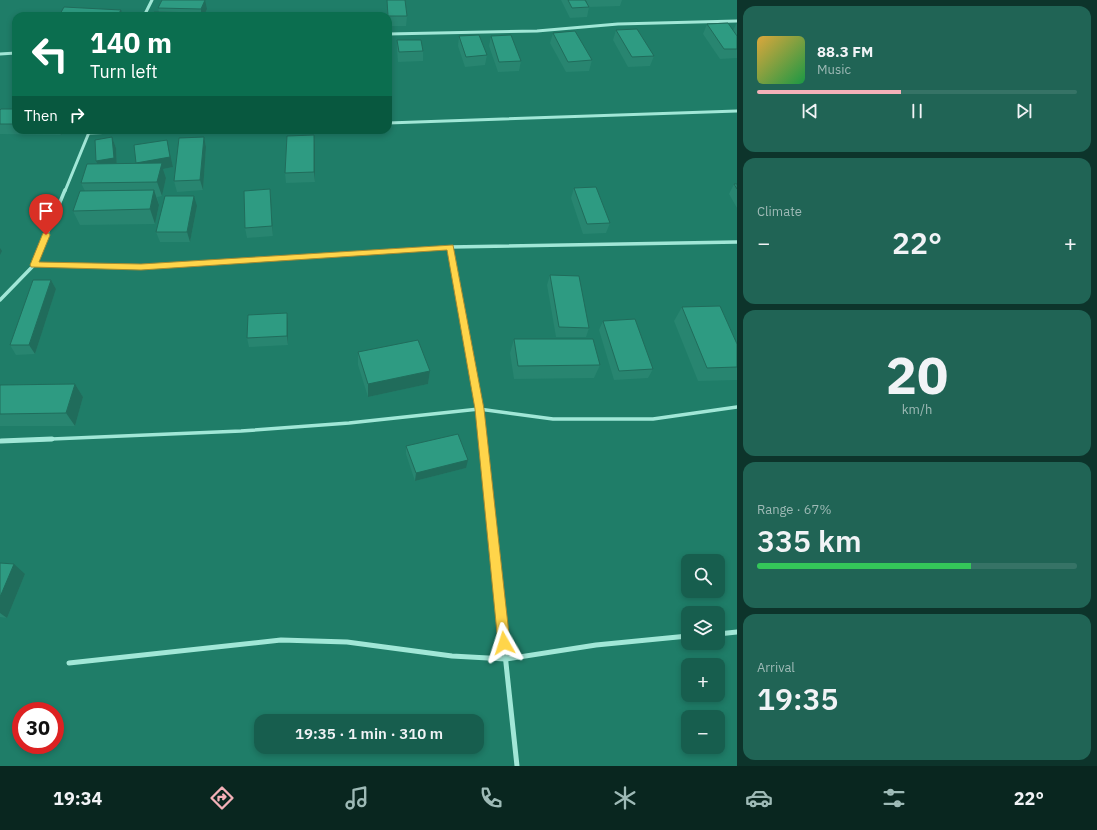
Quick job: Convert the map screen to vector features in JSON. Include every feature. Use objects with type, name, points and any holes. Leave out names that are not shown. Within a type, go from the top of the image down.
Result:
[{"type":"street","points":[[146,12],[152,0]]},
{"type":"street","points":[[392,34],[537,31],[618,24],[737,21]]},
{"type":"street","points":[[0,54],[12,53]]},
{"type":"street","points":[[392,123],[737,111]]},
{"type":"street","points":[[0,300],[34,265],[88,134]]},
{"type":"street","points":[[34,265],[141,267],[450,247],[737,242]]},
{"type":"street","points":[[450,247],[479,409],[517,766]]},
{"type":"street","points":[[1,441],[241,431],[349,423],[479,409],[553,419],[653,419],[737,407]]},
{"type":"street","points":[[725,633],[737,632]]},
{"type":"street","points":[[69,663],[281,640],[348,642],[452,656],[506,659],[596,645],[681,637]]},
{"type":"building","points":[[162,0],[205,0],[201,9],[158,8]]},
{"type":"building","points":[[387,0],[405,0],[407,16],[392,16],[392,12],[388,12]]},
{"type":"building","points":[[568,0],[585,0],[589,7],[572,8]]},
{"type":"building","points":[[64,7],[121,10],[120,12],[61,12]]},
{"type":"building","points":[[728,23],[737,36],[737,49],[724,49],[707,24]]},
{"type":"building","points":[[637,29],[654,56],[632,57],[616,30]]},
{"type":"building","points":[[575,31],[592,60],[568,62],[553,33]]},
{"type":"building","points":[[479,35],[487,55],[466,57],[459,36]]},
{"type":"building","points":[[511,35],[521,61],[499,62],[491,36]]},
{"type":"building","points":[[397,40],[421,40],[423,51],[399,52]]},
{"type":"building","points":[[12,109],[12,124],[0,124],[0,110]]},
{"type":"building","points":[[314,135],[314,172],[285,173],[287,136]]},
{"type":"building","points":[[112,137],[114,158],[96,161],[95,140]]},
{"type":"building","points":[[204,137],[200,180],[174,181],[179,138]]},
{"type":"building","points":[[167,140],[170,157],[136,163],[134,145]]},
{"type":"building","points":[[162,163],[157,182],[81,183],[87,164]]},
{"type":"building","points":[[596,187],[610,223],[587,224],[574,188]]},
{"type":"building","points":[[270,189],[272,226],[245,228],[244,191]]},
{"type":"building","points":[[154,190],[150,209],[73,211],[80,191]]},
{"type":"building","points":[[165,196],[194,196],[187,232],[156,232]]},
{"type":"building","points":[[550,275],[579,276],[589,328],[559,327]]},
{"type":"building","points":[[33,280],[51,280],[29,345],[10,345]]},
{"type":"building","points":[[720,306],[737,344],[737,367],[707,368],[682,307]]},
{"type":"building","points":[[287,313],[287,336],[247,338],[248,315]]},
{"type":"building","points":[[635,319],[653,369],[619,371],[603,321]]},
{"type":"building","points":[[514,339],[593,339],[600,365],[518,366]]},
{"type":"building","points":[[418,340],[430,371],[368,384],[358,352]]},
{"type":"building","points":[[75,384],[66,413],[0,414],[0,385]]},
{"type":"building","points":[[458,434],[468,460],[416,473],[406,446]]},
{"type":"building","points":[[0,563],[14,564],[0,597]]},
{"type":"route","points":[[46,235],[34,265],[141,267],[450,247],[479,409],[504,643]]}]
